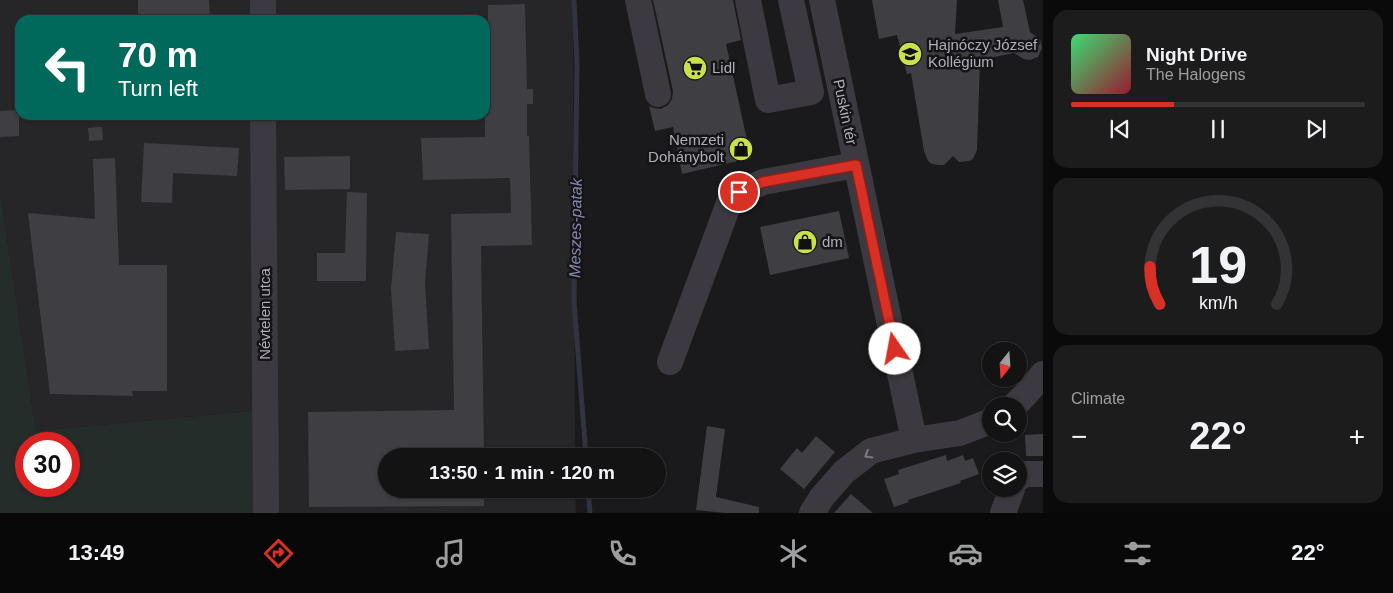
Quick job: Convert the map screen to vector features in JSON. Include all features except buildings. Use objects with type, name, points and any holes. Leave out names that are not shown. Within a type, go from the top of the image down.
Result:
[{"type":"street","points":[[263,15],[264,0]]},
{"type":"street","points":[[638,0],[658,94]]},
{"type":"street","points":[[748,0],[768,100],[811,92],[791,0]]},
{"type":"street","name":"Puskin tér","points":[[822,0],[914,440]]},
{"type":"street","name":"Névtelen utca","points":[[263,120],[266,513]]},
{"type":"street","points":[[670,362],[729,203],[739,192],[763,182],[856,165]]},
{"type":"street","points":[[1023,397],[1043,374]]},
{"type":"street","points":[[812,513],[822,497],[844,472],[871,452],[914,440],[960,433],[982,424]]},
{"type":"street","points":[[1027,474],[1043,474]]},
{"type":"street","points":[[1003,513],[1009,497]]},
{"type":"shaded area","points":[[0,0],[573,0],[575,448],[378,448],[378,498],[575,498],[576,513],[278,513],[273,409],[36,431],[0,192]]},
{"type":"shaded area","points":[[0,192],[36,431],[273,409],[278,513],[0,513]]},
{"type":"waterway","name":"Meszes-patak","points":[[574,0],[577,62],[574,302],[585,448]]},
{"type":"waterway","name":"Meszes-patak","points":[[589,498],[590,513]]},
{"type":"place","name":"Hajnóczy József Kollégium","points":[[910,54]]},
{"type":"place","name":"Lidl","points":[[695,68]]},
{"type":"place","name":"Nemzeti Dohánybolt","points":[[741,149]]},
{"type":"place","name":"dm","points":[[805,242]]},
{"type":"route","points":[[739,192],[763,182],[856,165],[895,349]]}]
